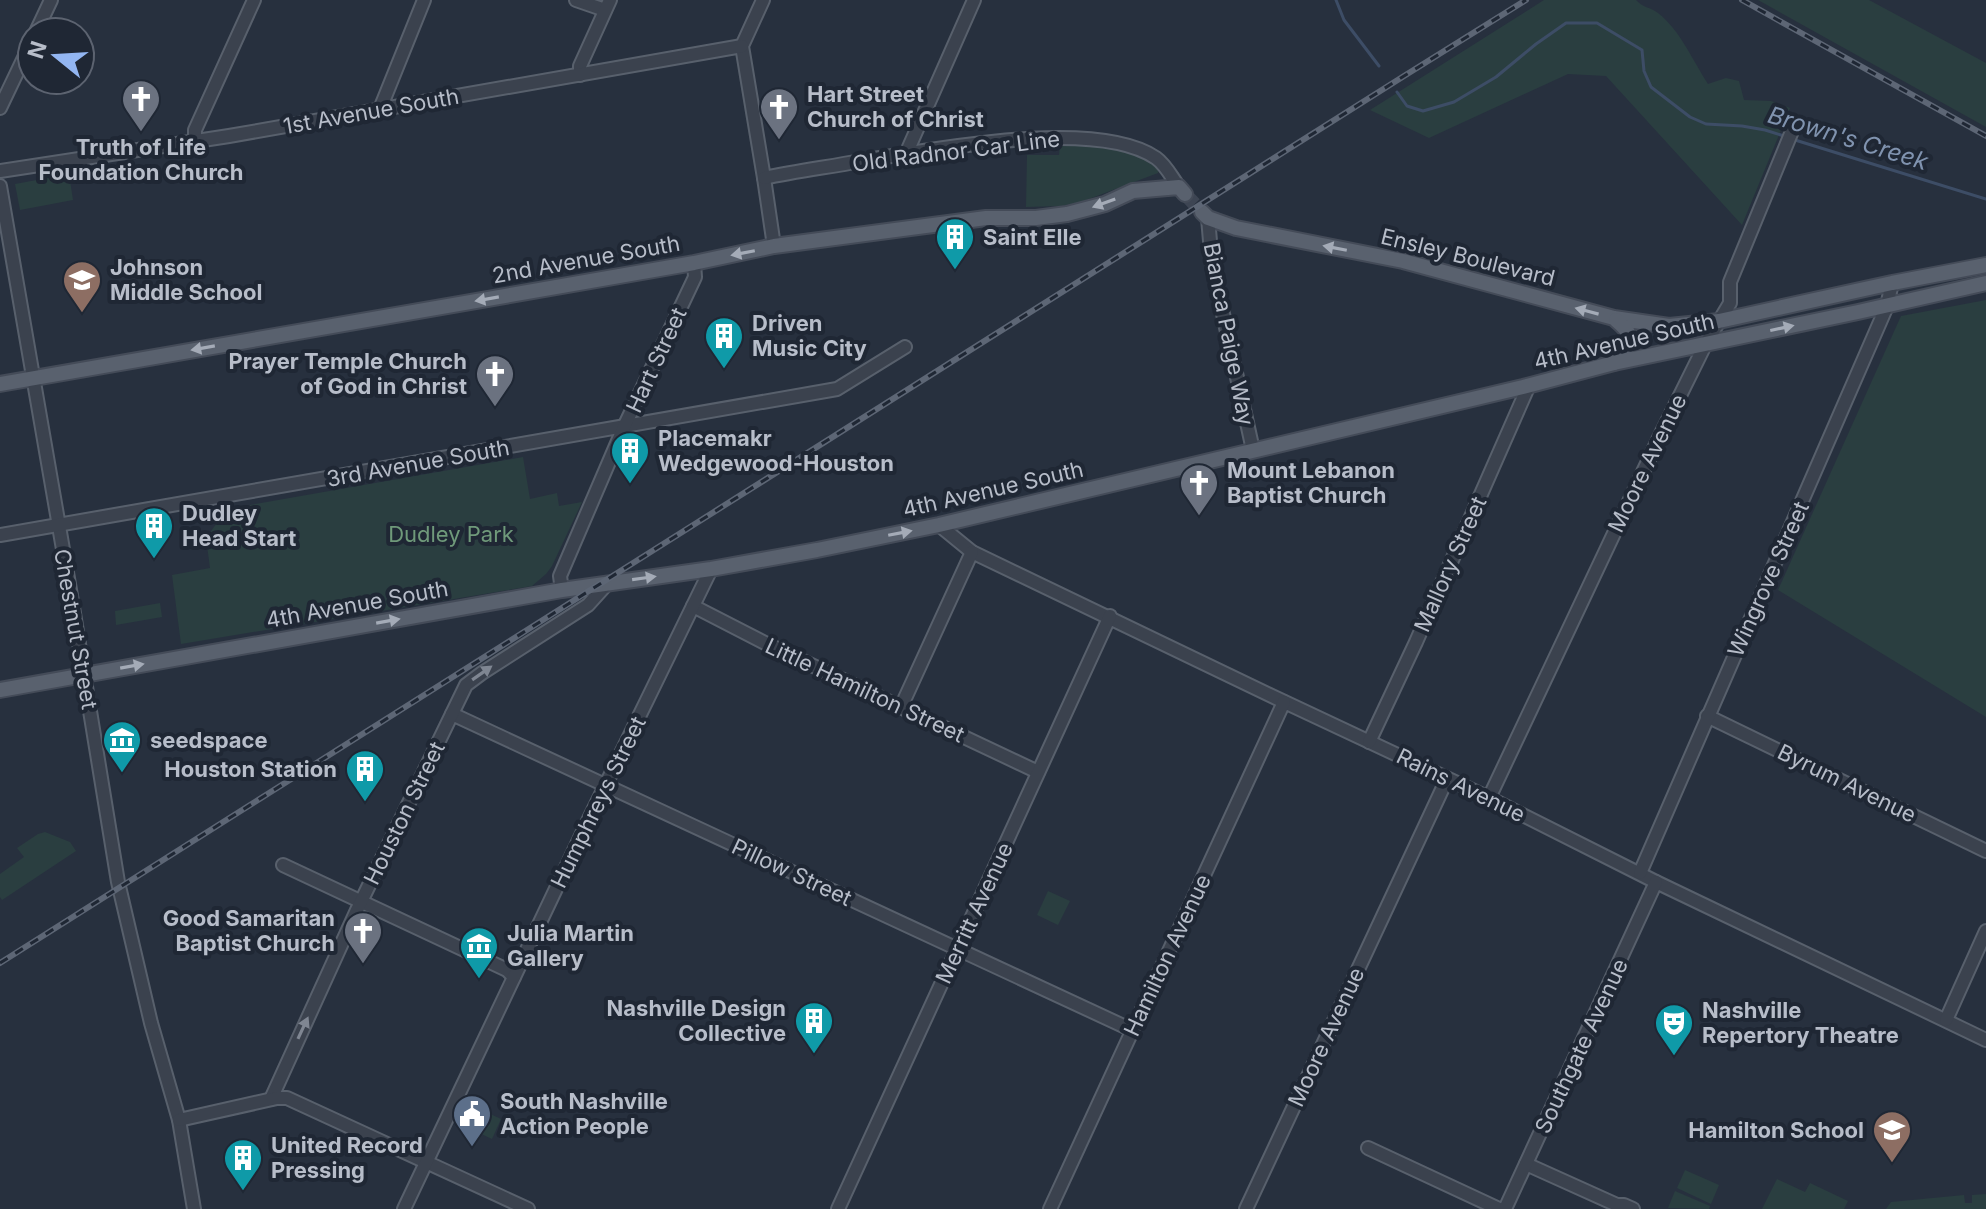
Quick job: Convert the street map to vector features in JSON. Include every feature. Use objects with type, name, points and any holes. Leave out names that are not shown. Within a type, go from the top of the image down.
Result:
[{"type":"main road","name":"2nd Avenue South","points":[[0,384],[694,263],[774,246],[986,218],[1036,218],[1067,214],[1105,204],[1133,191],[1182,191]]},
{"type":"main road","name":"Ensley Boulevard","points":[[1205,215],[1236,228],[1403,261],[1614,318],[1669,326],[1719,321]]},
{"type":"main road","name":"4th Avenue South","points":[[1719,321],[1986,265]]},
{"type":"main road","name":"4th Avenue South","points":[[0,690],[562,590],[711,569],[939,525],[1614,363],[1986,283]]},
{"type":"main road","points":[[1614,318],[1626,328],[1631,342],[1614,363]]},
{"type":"street","points":[[195,141],[195,130],[254,0]]},
{"type":"street","points":[[380,109],[424,0]]},
{"type":"street","points":[[576,0],[607,5],[580,66],[580,75]]},
{"type":"street","points":[[763,0],[742,46],[774,246]]},
{"type":"street","points":[[906,154],[974,0]]},
{"type":"street","name":"1st Avenue South","points":[[0,171],[195,141],[742,46]]},
{"type":"street","points":[[0,108],[16,74]]},
{"type":"street","name":"Moore Avenue","points":[[1489,798],[1654,447],[1706,343],[1730,303],[1730,282],[1795,124]]},
{"type":"street","name":"Old Radnor Car Line","points":[[764,178],[906,154],[1032,138],[1079,138],[1141,150],[1159,160],[1182,191]]},
{"type":"street","name":"Chestnut Street","points":[[0,186],[118,882],[151,1023],[179,1120],[194,1209]]},
{"type":"street","name":"Bianca Paige Way","points":[[1205,215],[1212,264],[1253,450]]},
{"type":"street","name":"Hart Street","points":[[562,590],[560,576],[624,427],[695,277],[694,263]]},
{"type":"street","name":"Wingrove Street","points":[[1640,873],[1887,306],[1892,283]]},
{"type":"street","name":"3rd Avenue South","points":[[0,535],[837,389],[905,347]]},
{"type":"street","name":"Mallory Street","points":[[1369,742],[1529,385]]},
{"type":"street","name":"Rains Avenue","points":[[939,525],[972,552],[1489,798],[1656,882],[1986,1040]]},
{"type":"street","points":[[901,707],[972,552]]},
{"type":"street","name":"Humphreys Street","points":[[404,1209],[711,569]]},
{"type":"street","name":"Houston Street","points":[[271,1099],[466,685],[588,605],[607,584]]},
{"type":"street","name":"Little Hamilton Street","points":[[693,606],[1038,772]]},
{"type":"street","name":"Merritt Avenue","points":[[838,1209],[1110,616]]},
{"type":"street","name":"Hamilton Avenue","points":[[1050,1209],[1284,702]]},
{"type":"street","name":"Pillow Street","points":[[452,714],[1132,1030]]},
{"type":"street","name":"Byrum Avenue","points":[[1707,716],[1986,851]]},
{"type":"street","name":"Moore Avenue","points":[[1246,1209],[1447,779]]},
{"type":"street","points":[[283,865],[507,970],[514,977]]},
{"type":"street","name":"Southgate Avenue","points":[[1505,1209],[1656,882]]},
{"type":"street","points":[[1946,1020],[1986,931]]},
{"type":"street","points":[[179,1120],[287,1098],[528,1209]]},
{"type":"street","points":[[1368,1148],[1499,1209]]},
{"type":"street","points":[[1526,1164],[1617,1205],[1633,1209]]},
{"type":"green space","points":[[1544,0],[1636,0],[1658,13],[1673,28],[1708,84],[1726,78],[1739,81],[1744,100],[1771,101],[1790,108],[1742,225],[1606,76],[1568,74],[1429,138],[1370,110]]},
{"type":"green space","points":[[1758,0],[1869,0],[1986,63],[1986,127]]},
{"type":"green space","points":[[1060,145],[1126,151],[1150,161],[1159,168],[1158,173],[1081,202],[1026,207],[1027,155],[1059,155]]},
{"type":"green space","points":[[69,174],[73,200],[20,210],[15,184]]},
{"type":"green space","points":[[1986,300],[1986,717],[1778,590],[1901,316]]},
{"type":"green space","name":"Dudley Park","points":[[523,457],[530,499],[557,493],[559,506],[582,502],[552,566],[532,586],[181,644],[172,575],[210,568],[206,538],[227,509]]},
{"type":"green space","points":[[160,603],[162,617],[116,625],[115,611]]},
{"type":"green space","points":[[45,832],[70,842],[76,851],[2,900],[0,874],[24,857],[17,848]]},
{"type":"green space","points":[[1048,891],[1070,901],[1058,925],[1037,915]]},
{"type":"green space","points":[[467,1103],[501,1119],[492,1139],[458,1123]]},
{"type":"green space","points":[[1685,1170],[1719,1185],[1711,1204],[1677,1188]]},
{"type":"green space","points":[[1777,1179],[1805,1192],[1810,1183],[1848,1201],[1844,1209],[1762,1209]]},
{"type":"green space","points":[[1675,1191],[1710,1206],[1709,1209],[1668,1208]]},
{"type":"green space","points":[[1986,1194],[1986,1209],[1886,1209],[1891,1202],[1964,1195],[1965,1203],[1972,1203],[1972,1195]]},
{"type":"waterway","name":"Brown's Creek","points":[[1336,0],[1344,20],[1379,66]]},
{"type":"waterway","name":"Brown's Creek","points":[[1397,92],[1407,106],[1423,111],[1454,102],[1496,77],[1566,23],[1597,23],[1642,50],[1644,71],[1651,87],[1690,117],[1706,124],[1742,126],[1787,137]]},
{"type":"waterway","name":"Brown's Creek","points":[[1795,140],[1986,199]]},
{"type":"tunnel","points":[[1185,194],[1202,212]]},
{"type":"railway","points":[[0,963],[1526,0]]},
{"type":"railway","points":[[1742,0],[1986,136]]},
{"type":"place","name":"Truth of Life Foundation Church","points":[[141,133]]},
{"type":"place","name":"Hart Street Church of Christ","points":[[779,141]]},
{"type":"place","name":"Saint Elle","points":[[955,271]]},
{"type":"place","name":"Johnson Middle School","points":[[82,314]]},
{"type":"place","name":"Driven Music City","points":[[724,370]]},
{"type":"place","name":"Prayer Temple Church of God in Christ","points":[[495,408]]},
{"type":"place","name":"Placemakr Wedgewood-Houston","points":[[630,485]]},
{"type":"place","name":"Mount Lebanon Baptist Church","points":[[1199,517]]},
{"type":"place","name":"Dudley Head Start","points":[[154,560]]},
{"type":"place","name":"seedspace","points":[[122,774]]},
{"type":"place","name":"Houston Station","points":[[365,803]]},
{"type":"place","name":"Good Samaritan Baptist Church","points":[[363,965]]},
{"type":"place","name":"Julia Martin Gallery","points":[[479,980]]},
{"type":"place","name":"Nashville Design Collective","points":[[814,1055]]},
{"type":"place","name":"Nashville Repertory Theatre","points":[[1674,1057]]},
{"type":"place","name":"South Nashville Action People","points":[[472,1148]]},
{"type":"place","name":"Hamilton School","points":[[1892,1164]]},
{"type":"place","name":"United Record Pressing","points":[[243,1192]]}]
